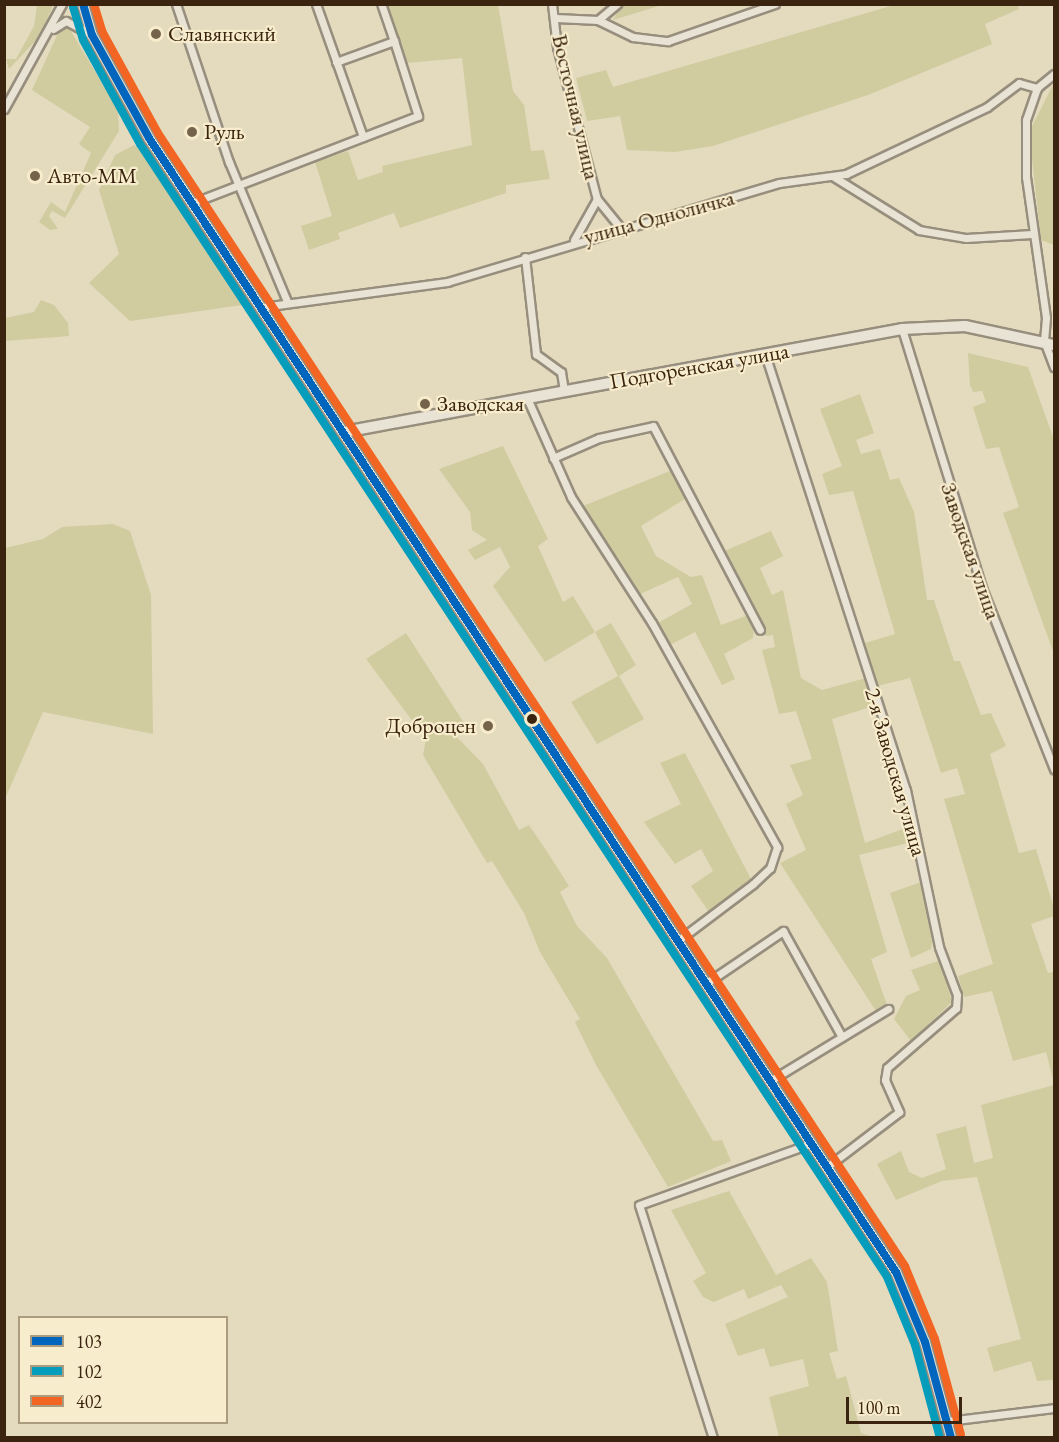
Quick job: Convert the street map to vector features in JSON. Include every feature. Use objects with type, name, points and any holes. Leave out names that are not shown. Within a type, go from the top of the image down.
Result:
[{"type":"main road","points":[[83,4],[92,35],[127,104],[680,939],[896,1272],[922,1333],[951,1437]]},
{"type":"main road","name":"Подгоренская улица","points":[[344,432],[902,329],[965,326],[1049,343]]},
{"type":"street","points":[[4,109],[49,33],[62,4]]},
{"type":"street","points":[[176,4],[238,184],[287,301]]},
{"type":"street","points":[[316,4],[363,137]]},
{"type":"street","points":[[192,203],[418,116],[381,4]]},
{"type":"street","name":"Восточная улица","points":[[552,4],[556,18],[557,47],[597,199],[574,240]]},
{"type":"street","points":[[598,20],[616,4]]},
{"type":"street","points":[[556,18],[598,20],[633,37],[668,41],[775,4]]},
{"type":"street","points":[[49,33],[66,21],[92,35]]},
{"type":"street","points":[[336,62],[394,41]]},
{"type":"street","points":[[1054,74],[1037,87],[1026,120],[1032,234],[1054,368]]},
{"type":"street","name":"улица Одноличка","points":[[262,308],[287,301],[400,291],[525,257],[574,240],[624,231],[779,183],[834,177],[876,163],[987,107],[1019,83],[1037,87]]},
{"type":"street","points":[[834,177],[919,230],[966,238],[1032,234]]},
{"type":"street","points":[[597,199],[624,231]]},
{"type":"street","points":[[525,257],[536,354],[561,372],[564,391]]},
{"type":"street","name":"Заводская улица","points":[[902,329],[982,588],[1054,769]]},
{"type":"street","name":"2-я Заводская улица","points":[[765,354],[906,790],[939,947],[957,995],[956,1008],[888,1068],[885,1080],[899,1112],[828,1166]]},
{"type":"street","points":[[527,398],[553,458],[777,847],[776,857],[761,876],[680,939]]},
{"type":"street","points":[[553,458],[600,438],[653,426],[760,630]]},
{"type":"street","points":[[708,982],[783,932],[842,1037]]},
{"type":"street","points":[[772,1080],[888,1009]]},
{"type":"street","points":[[713,1437],[639,1205],[813,1143]]},
{"type":"street","points":[[947,1421],[1054,1408]]},
{"type":"shaded area","points":[[623,4],[661,4],[662,5],[613,20]]},
{"type":"shaded area","points":[[37,5],[53,5],[40,36],[9,69],[6,59],[16,59],[34,26]]},
{"type":"shaded area","points":[[388,5],[498,5],[513,91],[524,105],[531,151],[544,150],[550,179],[506,185],[506,193],[400,228],[394,213],[338,233],[340,239],[309,250],[301,226],[332,216],[315,162],[348,151],[358,180],[383,172],[382,166],[472,145],[462,58],[407,63]]},
{"type":"shaded area","points":[[894,5],[1018,5],[1019,9],[985,24],[992,44],[868,95],[713,146],[675,152],[627,150],[620,116],[587,121],[576,78],[606,70],[613,87]]},
{"type":"shaded area","points":[[69,28],[118,110],[119,131],[65,218],[52,211],[49,216],[58,229],[50,230],[39,222],[51,202],[65,212],[91,153],[79,144],[90,127],[32,90],[59,31]]},
{"type":"shaded area","points":[[1054,83],[1054,245],[1041,240],[1029,132]]},
{"type":"shaded area","points":[[134,145],[150,159],[242,305],[130,321],[89,283],[119,254],[99,190],[115,155]]},
{"type":"shaded area","points":[[41,300],[54,305],[68,323],[69,336],[5,341],[5,318],[34,312]]},
{"type":"shaded area","points":[[968,353],[1028,367],[1054,440],[1054,654],[1003,513],[1019,507],[999,447],[986,449],[973,407],[986,402],[982,391],[973,392],[970,385]]},
{"type":"shaded area","points":[[860,394],[874,433],[856,440],[861,454],[880,449],[890,480],[899,478],[914,512],[927,600],[934,600],[954,661],[960,661],[981,715],[991,713],[1006,746],[990,754],[1019,853],[1036,849],[1054,908],[1054,916],[1031,924],[1048,973],[1054,972],[1054,1083],[1046,1052],[1013,1061],[992,991],[964,997],[958,976],[993,964],[944,799],[965,794],[957,768],[941,773],[910,678],[877,686],[865,643],[895,634],[853,491],[829,495],[822,474],[842,466],[820,409]]},
{"type":"shaded area","points":[[503,446],[548,539],[538,546],[563,602],[573,596],[595,632],[545,662],[493,586],[510,567],[500,547],[475,560],[468,550],[487,540],[472,530],[470,512],[439,469]]},
{"type":"shaded area","points":[[670,471],[685,499],[641,526],[656,556],[691,577],[702,575],[721,625],[746,616],[754,626],[753,638],[724,654],[735,679],[722,685],[695,632],[668,646],[656,624],[692,604],[678,577],[638,595],[583,506]]},
{"type":"shaded area","points":[[113,524],[130,531],[151,595],[153,734],[43,712],[5,799],[5,548],[43,539],[62,527]]},
{"type":"shaded area","points":[[771,531],[783,556],[760,568],[772,595],[783,590],[801,678],[822,690],[866,678],[874,706],[832,719],[865,843],[908,827],[912,842],[859,855],[887,952],[871,959],[887,1005],[876,1011],[780,863],[806,850],[786,804],[803,795],[790,765],[812,759],[796,711],[779,714],[762,650],[775,647],[773,635],[766,636],[722,552]]},
{"type":"shaded area","points":[[611,623],[636,665],[619,676],[644,719],[597,744],[571,702],[618,676],[595,632]]},
{"type":"shaded area","points":[[406,633],[464,723],[451,731],[483,764],[519,830],[529,825],[548,853],[569,886],[560,892],[577,926],[607,958],[713,1141],[722,1140],[731,1161],[668,1187],[596,1065],[575,1022],[580,1019],[540,952],[524,913],[492,861],[487,863],[423,755],[426,739],[366,659]]},
{"type":"shaded area","points":[[685,753],[751,879],[709,912],[691,886],[713,871],[701,849],[675,864],[644,822],[681,804],[660,763]]},
{"type":"shaded area","points":[[921,882],[932,942],[931,949],[911,958],[890,893]]},
{"type":"shaded area","points":[[941,960],[952,1002],[911,1041],[894,1019],[906,996],[920,990],[911,970]]},
{"type":"shaded area","points":[[1054,1085],[1054,1388],[1053,1380],[1037,1381],[1031,1361],[994,1372],[987,1348],[1021,1339],[977,1177],[942,1181],[896,1200],[877,1164],[901,1151],[909,1172],[922,1178],[946,1169],[936,1134],[966,1126],[974,1163],[993,1158],[981,1105]]},
{"type":"shaded area","points":[[729,1191],[776,1275],[811,1258],[827,1282],[838,1351],[829,1353],[837,1379],[846,1376],[861,1433],[873,1437],[779,1437],[769,1397],[809,1386],[803,1359],[770,1367],[764,1348],[738,1356],[725,1324],[788,1297],[781,1285],[748,1299],[744,1289],[714,1302],[703,1297],[693,1281],[706,1273],[671,1210]]},
{"type":"transit line","name":"103","points":[[83,4],[92,35],[149,138],[896,1272],[925,1342],[951,1438]]},
{"type":"transit line","name":"402","points":[[94,4],[102,31],[158,133],[905,1266],[935,1339],[961,1435]]},
{"type":"transit line","name":"102","points":[[73,7],[83,40],[140,144],[887,1277],[915,1345],[940,1438]]},
{"type":"place","name":"Славянский","points":[[156,34]]},
{"type":"place","name":"Руль","points":[[192,132]]},
{"type":"place","name":"Авто-ММ","points":[[35,176]]},
{"type":"place","name":"Заводская","points":[[425,404]]},
{"type":"place","name":"Доброцен","points":[[488,726]]}]
